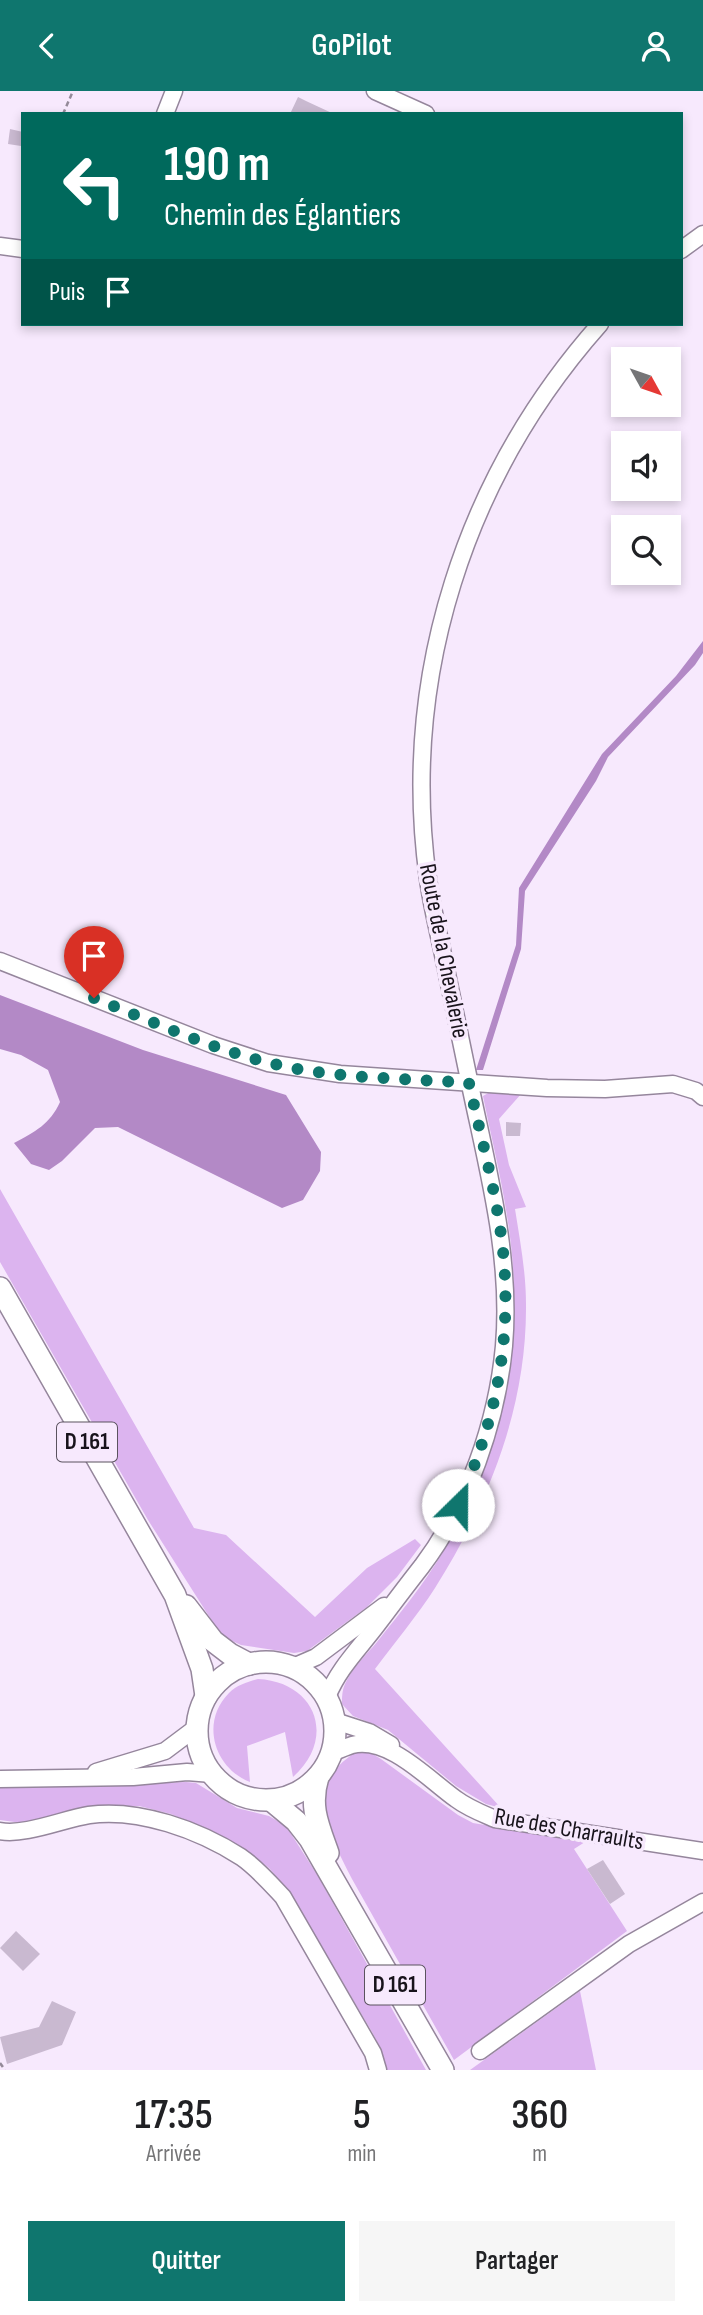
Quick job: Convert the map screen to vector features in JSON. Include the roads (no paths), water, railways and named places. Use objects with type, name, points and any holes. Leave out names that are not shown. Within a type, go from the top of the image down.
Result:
[{"type":"main road","name":"D 161","points":[[0,1288],[175,1595],[202,1669],[206,1696]]},
{"type":"main road","name":"D 161","points":[[175,1595],[198,1619],[213,1641],[249,1664]]},
{"type":"main road","points":[[271,1662],[293,1667],[312,1679],[327,1697],[335,1721],[332,1753],[318,1777],[297,1793],[272,1801],[249,1799],[228,1790],[212,1775],[203,1760],[198,1744],[200,1711],[206,1696],[232,1671],[249,1664],[271,1662]]},
{"type":"main road","name":"D 161","points":[[318,1777],[313,1794],[314,1809],[346,1900]]},
{"type":"main road","name":"D 161","points":[[272,1801],[296,1821],[310,1839],[443,2070]]},
{"type":"street","points":[[166,112],[174,91]]},
{"type":"street","points":[[375,91],[422,112]]},
{"type":"street","points":[[0,246],[21,249]]},
{"type":"street","name":"Route de la Chevalerie","points":[[327,1697],[337,1674],[443,1535],[467,1487],[493,1410],[503,1357],[506,1317],[502,1249],[428,881],[422,809],[423,727],[434,652],[458,565],[499,470],[547,391],[598,326]]},
{"type":"street","points":[[0,961],[213,1045],[268,1063],[340,1074],[547,1088],[605,1089],[673,1084],[696,1091],[703,1097]]},
{"type":"street","name":"Route de la Chevalerie","points":[[293,1667],[316,1657],[400,1593]]},
{"type":"street","points":[[335,1721],[369,1732],[388,1743],[408,1761]]},
{"type":"street","points":[[80,1777],[165,1751],[197,1727]]},
{"type":"street","name":"Rue des Charraults","points":[[332,1753],[354,1744],[374,1745],[408,1761],[457,1800],[476,1812],[495,1819],[703,1851]]},
{"type":"street","points":[[0,1779],[187,1772],[212,1775]]},
{"type":"street","points":[[0,1831],[55,1825],[87,1816],[116,1812],[177,1825],[240,1857],[264,1876],[283,1897],[373,2053],[378,2070]]},
{"type":"street","points":[[480,2051],[629,1944],[703,1902]]}]
